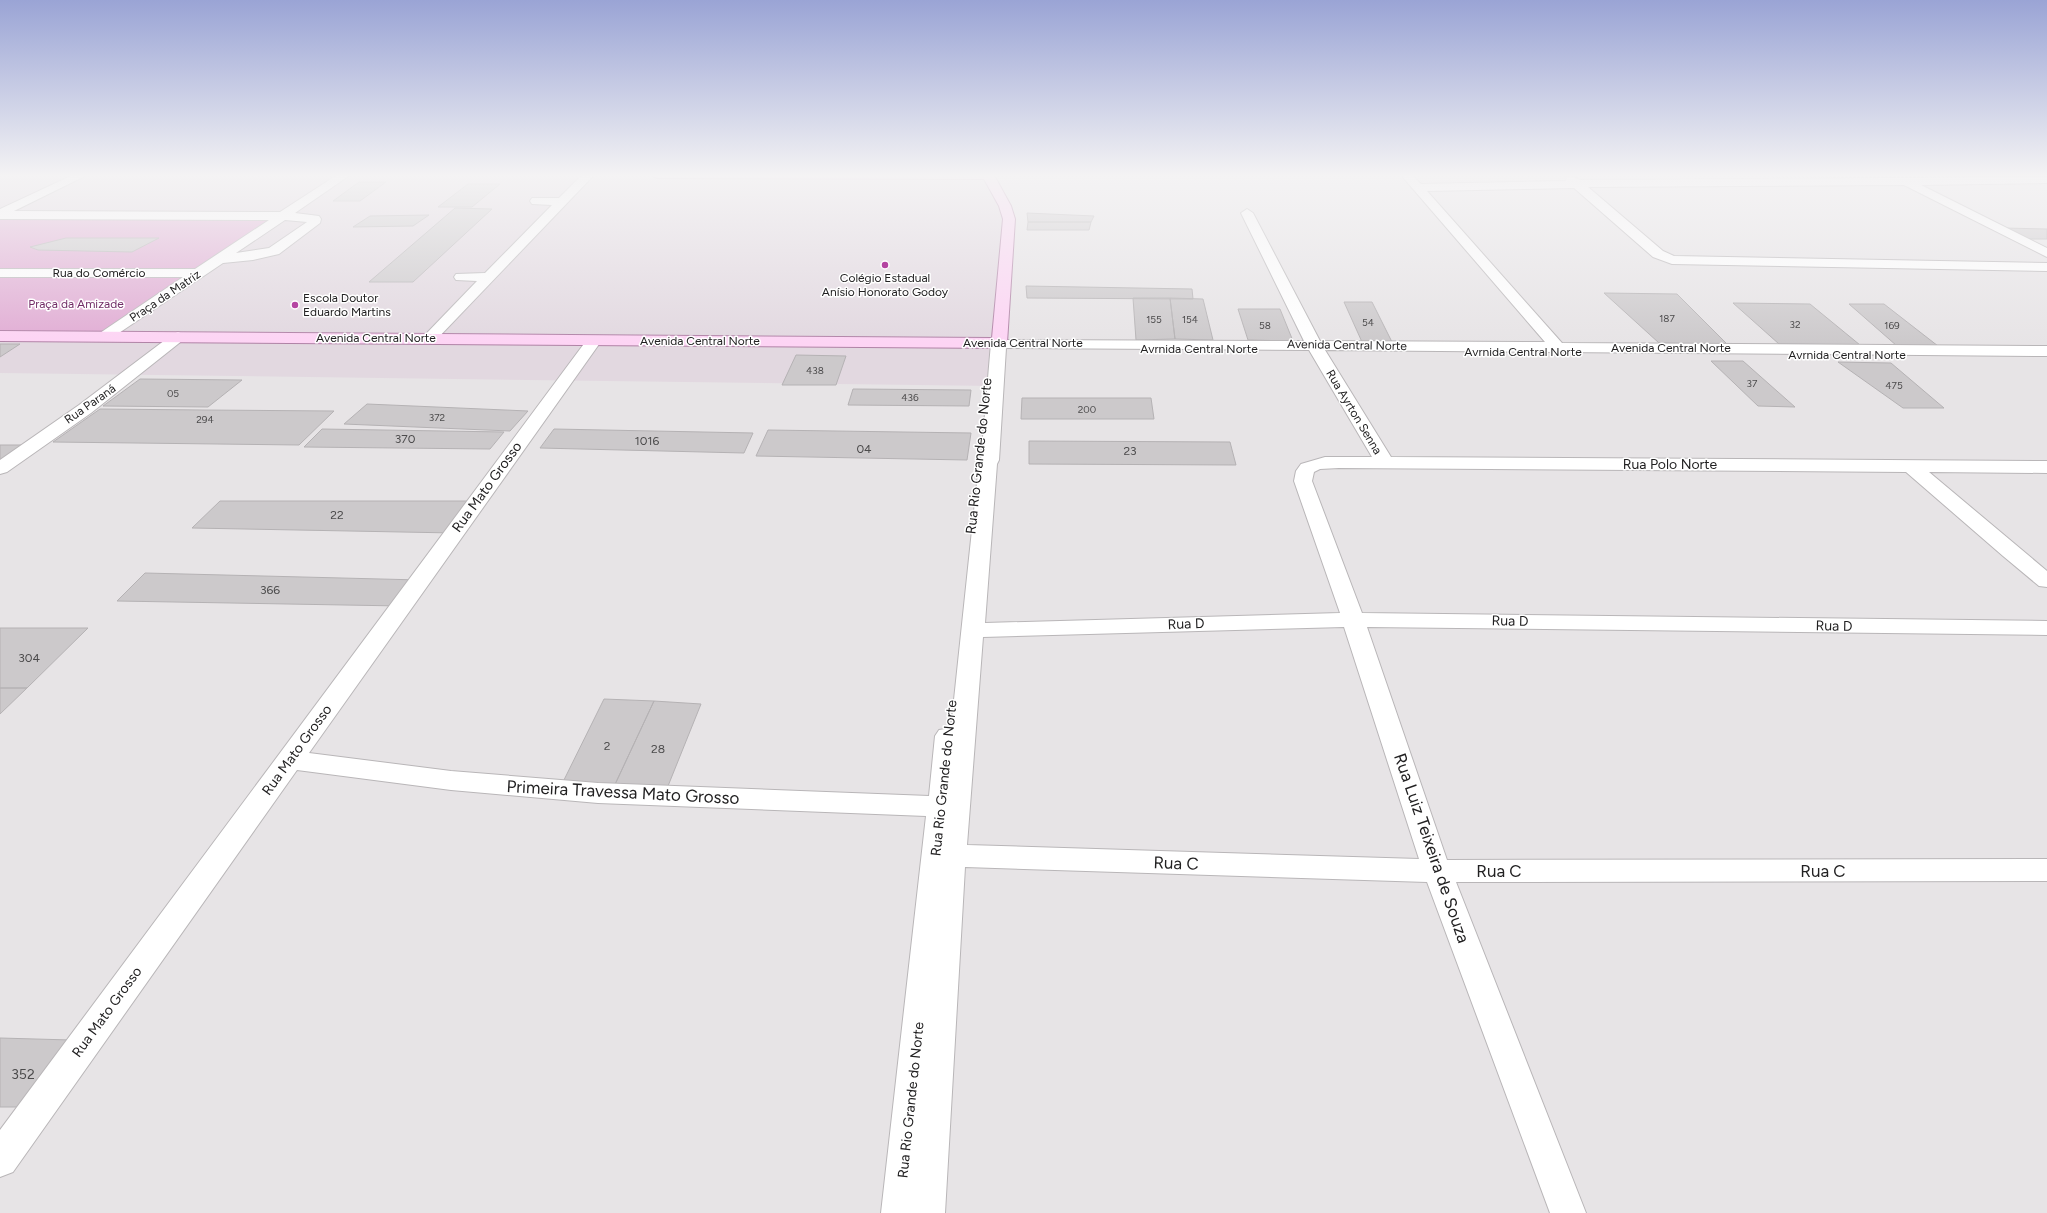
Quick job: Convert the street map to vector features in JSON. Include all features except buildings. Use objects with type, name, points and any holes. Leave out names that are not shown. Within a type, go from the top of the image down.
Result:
[{"type":"main road","points":[[996,345],[1008,232]]},
{"type":"main road","name":"Avenida Central Norte","points":[[0,336],[594,340],[996,345]]},
{"type":"street","name":"Praça da Matriz","points":[[105,336],[259,232]]},
{"type":"street","points":[[219,259],[253,256],[274,251],[302,232]]},
{"type":"street","points":[[428,339],[533,232]]},
{"type":"street","name":"Rua Ayrton Senna","points":[[1256,232],[1315,348],[1384,462]]},
{"type":"street","points":[[1456,232],[1558,347]]},
{"type":"street","points":[[1632,232],[1658,254],[1672,260],[2047,267]]},
{"type":"street","points":[[2005,232],[2047,253]]},
{"type":"street","name":"Rua do Comércio","points":[[0,273],[198,273]]},
{"type":"street","points":[[461,277],[489,277]]},
{"type":"street","name":"Rua do Comércio","points":[[0,283],[182,284]]},
{"type":"street","name":"Rua Paraná","points":[[0,468],[91,404],[178,337]]},
{"type":"street","name":"Rua Mato Grosso","points":[[0,1159],[594,340]]},
{"type":"street","name":"Avrnida Central Norte","points":[[996,345],[2047,356]]},
{"type":"street","name":"Rua Rio Grande do Norte","points":[[899,1213],[949,807],[973,630],[988,464],[990,460],[996,345]]},
{"type":"street","name":"Rua Rio Grande do Norte","points":[[927,1213],[952,856],[949,807],[996,345]]},
{"type":"street","name":"Avenida Central Norte","points":[[1315,348],[1558,347],[2047,351]]},
{"type":"street","name":"Rua Polo Norte","points":[[1303,481],[1305,470],[1323,463],[1384,462],[2047,467]]},
{"type":"street","points":[[1911,466],[2047,582]]},
{"type":"street","name":"Rua Luiz Teixeira de Souza","points":[[1303,481],[1353,620],[1437,871],[1568,1213]]},
{"type":"street","name":"Rua D","points":[[973,630],[1353,620],[2047,628]]},
{"type":"street","name":"Primeira Travessa Mato Grosso","points":[[290,760],[418,778],[559,790],[949,807]]},
{"type":"street","name":"Rua C","points":[[952,856],[1437,871],[2047,870]]},
{"type":"shaded area","points":[[0,232],[1008,232],[995,386],[0,373]]},
{"type":"green space","name":"Praça da Amizade","points":[[0,232],[259,232],[107,336],[0,335]]},
{"type":"place","name":"Colégio Estadual Anísio Honorato Godoy","points":[[885,265]]},
{"type":"place","name":"Escola Doutor Eduardo Martins","points":[[295,305]]}]
